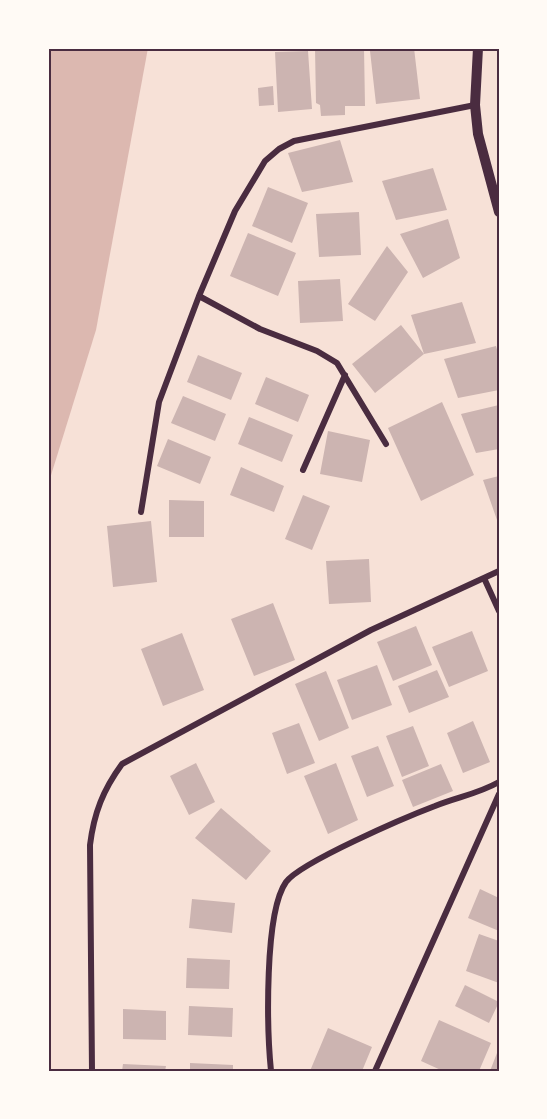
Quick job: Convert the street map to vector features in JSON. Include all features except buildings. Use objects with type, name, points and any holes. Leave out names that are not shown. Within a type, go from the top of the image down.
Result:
[{"type":"street","points":[[478,48],[475,105],[478,134],[499,212]]},
{"type":"street","points":[[141,512],[159,402],[234,211],[265,161],[279,149],[294,141],[475,105]]},
{"type":"street","points":[[199,296],[260,329],[317,351],[337,363],[386,444]]},
{"type":"street","points":[[303,470],[345,375]]},
{"type":"street","points":[[92,1071],[90,845],[94,814],[107,784],[122,764],[371,630],[499,571]]},
{"type":"street","points":[[484,578],[499,611]]},
{"type":"street","points":[[271,1071],[267,987],[277,900],[287,881],[319,859],[436,805],[480,793],[499,782]]},
{"type":"street","points":[[375,1071],[499,794]]},
{"type":"shaded area","points":[[48,48],[148,48],[96,330],[48,485]]}]
